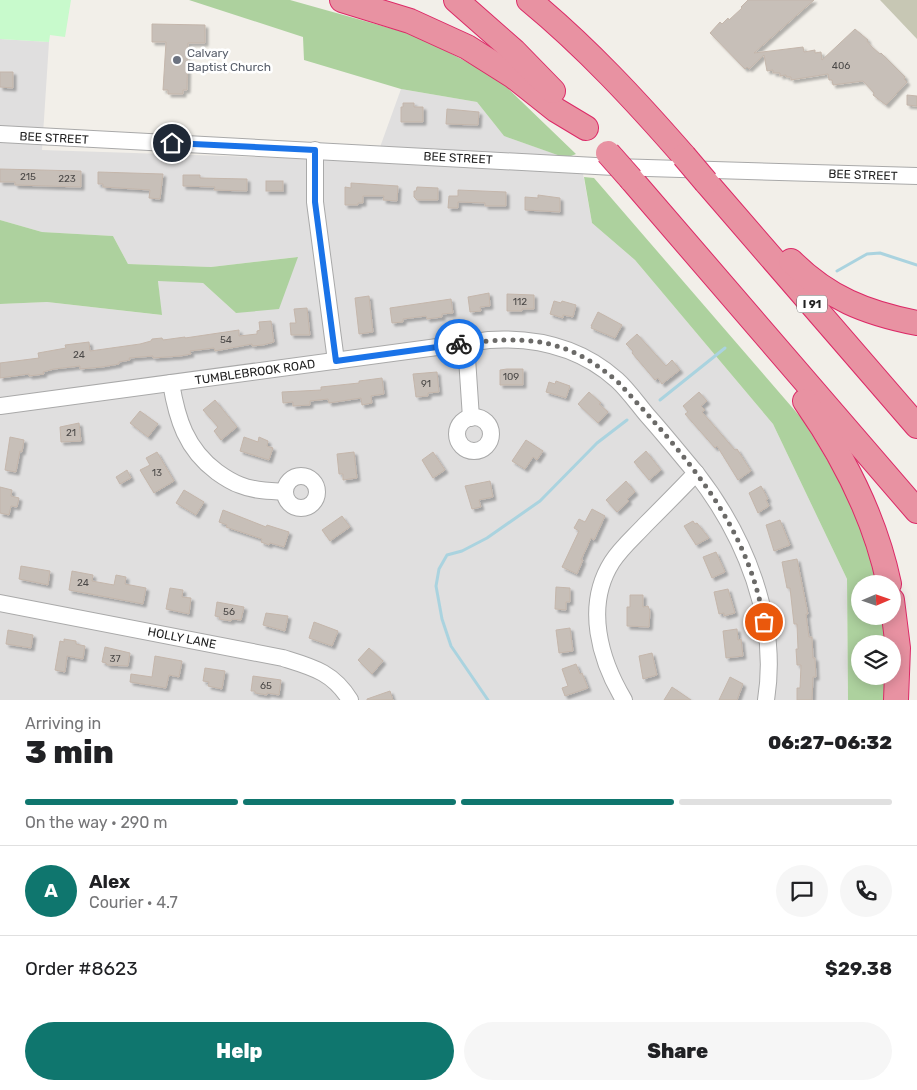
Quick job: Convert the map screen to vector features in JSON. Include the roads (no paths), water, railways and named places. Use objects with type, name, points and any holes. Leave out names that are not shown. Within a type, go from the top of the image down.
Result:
[{"type":"highway","points":[[342,0],[410,21],[468,47],[513,76],[556,110],[586,128]]},
{"type":"highway","points":[[456,0],[526,63],[586,128],[917,511]]},
{"type":"highway","name":"I 91","points":[[529,0],[568,34],[614,79],[684,156],[917,426]]},
{"type":"highway","points":[[731,211],[762,230],[798,268],[831,294],[871,312],[917,323]]},
{"type":"highway","points":[[782,355],[786,370],[793,384],[835,448],[858,490],[876,536],[887,575]]},
{"type":"highway","points":[[895,625],[898,654],[896,700]]},
{"type":"street","name":"BEE STREET","points":[[0,134],[614,167],[917,176]]},
{"type":"street","points":[[315,150],[315,202],[336,361]]},
{"type":"street","name":"TUMBLEBROOK ROAD","points":[[0,406],[489,340],[525,339],[558,346],[590,360],[618,382],[696,473],[729,521],[746,558],[762,608],[769,662],[769,685],[766,700]]},
{"type":"street","points":[[466,344],[471,418]]},
{"type":"street","points":[[171,383],[175,409],[181,427],[189,444],[199,457],[226,479],[240,485],[254,489],[285,492]]},
{"type":"street","points":[[624,700],[608,670],[598,633],[598,595],[603,578],[612,562],[624,547],[696,473]]},
{"type":"street","name":"HOLLY LANE","points":[[0,603],[283,658],[318,669],[333,679],[350,700]]},
{"type":"waterway","points":[[837,271],[867,254],[880,253],[917,265]]},
{"type":"waterway","points":[[660,400],[725,348]]},
{"type":"waterway","points":[[488,700],[451,646],[442,619],[436,586],[439,569],[447,555],[462,551],[487,538],[540,501],[597,443],[627,420]]},
{"type":"place","name":"Calvary Baptist Church","points":[[177,60]]}]
